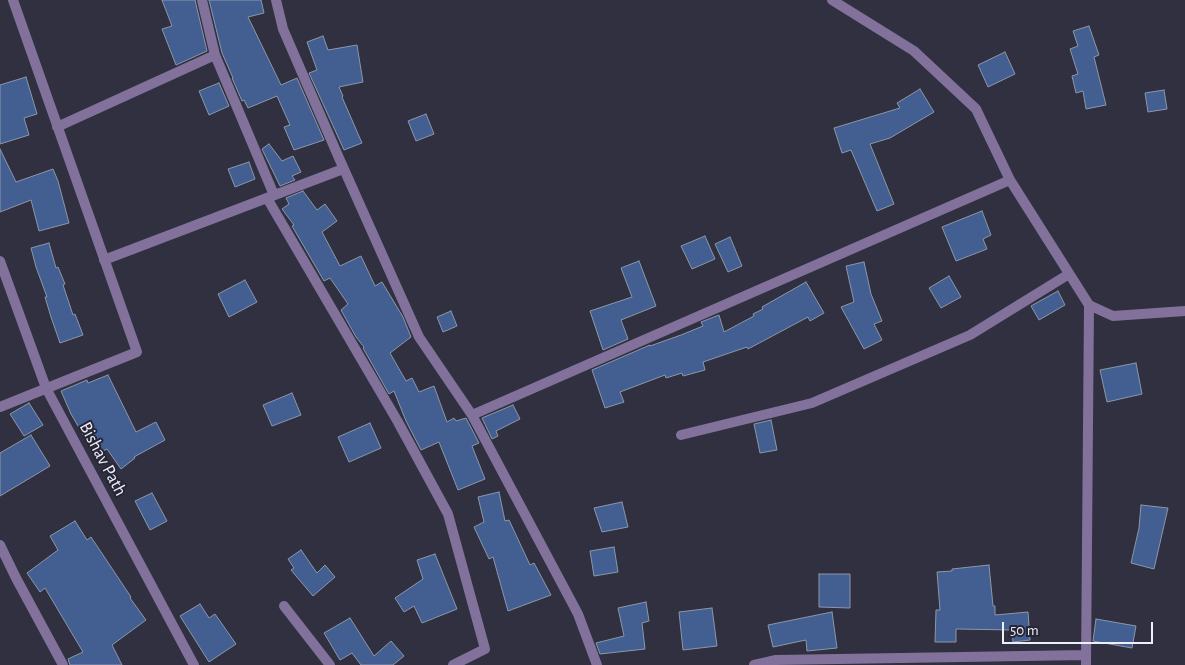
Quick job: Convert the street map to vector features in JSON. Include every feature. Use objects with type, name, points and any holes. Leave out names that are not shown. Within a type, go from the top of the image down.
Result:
[{"type":"street","points":[[0,407],[137,352],[12,0]]},
{"type":"street","points":[[202,0],[215,55],[270,197],[448,514],[485,649],[452,665]]},
{"type":"street","points":[[276,0],[283,29],[419,337],[472,415],[578,614],[597,665]]},
{"type":"street","points":[[832,0],[914,50],[976,109],[1010,180],[1089,305],[1113,316],[1185,311]]},
{"type":"street","points":[[58,127],[215,55]]},
{"type":"street","points":[[104,260],[344,169]]},
{"type":"street","points":[[472,415],[1010,180]]},
{"type":"street","name":"Bishav Path","points":[[0,261],[46,388],[194,665]]},
{"type":"street","points":[[681,435],[812,403],[970,335],[1069,274]]},
{"type":"street","points":[[754,665],[776,660],[1086,660],[1089,305]]},
{"type":"street","points":[[0,545],[63,665]]},
{"type":"street","points":[[284,606],[330,665]]},
{"type":"building","points":[[162,0],[195,0],[207,51],[176,65],[162,29],[172,26]]},
{"type":"building","points":[[209,0],[261,0],[264,13],[248,17],[281,85],[297,78],[324,140],[294,150],[284,127],[290,125],[277,96],[248,108],[244,100],[242,101],[222,53]]},
{"type":"building","points":[[1089,26],[1099,55],[1094,57],[1106,105],[1086,109],[1083,91],[1076,93],[1072,76],[1078,74],[1070,49],[1078,46],[1073,31]]},
{"type":"building","points":[[323,36],[328,50],[357,45],[363,82],[339,87],[362,143],[344,150],[309,73],[317,70],[307,42]]},
{"type":"building","points":[[1005,52],[1015,74],[988,87],[978,65]]},
{"type":"building","points":[[26,77],[37,114],[24,118],[29,135],[0,144],[0,85]]},
{"type":"building","points":[[219,83],[229,106],[209,115],[199,91]]},
{"type":"building","points":[[920,89],[934,112],[890,138],[870,144],[894,204],[877,211],[851,150],[842,153],[834,128],[900,108],[897,103]]},
{"type":"building","points":[[1164,90],[1167,109],[1148,112],[1145,93]]},
{"type":"building","points":[[426,114],[434,134],[416,141],[408,121]]},
{"type":"building","points":[[269,144],[282,161],[293,156],[301,172],[292,176],[295,180],[280,186],[262,149]]},
{"type":"building","points":[[0,149],[16,182],[53,169],[69,223],[39,231],[31,200],[0,212]]},
{"type":"building","points":[[249,162],[255,179],[235,187],[228,169]]},
{"type":"building","points":[[303,191],[317,210],[325,204],[337,221],[322,232],[340,266],[361,256],[375,286],[382,282],[403,317],[411,337],[390,353],[406,381],[412,378],[419,392],[434,386],[447,422],[454,418],[456,421],[466,418],[479,443],[472,446],[485,479],[458,490],[439,442],[421,450],[406,421],[394,391],[389,394],[364,347],[356,337],[341,310],[348,304],[330,278],[324,281],[292,226],[294,225],[282,209],[289,204],[286,198]]},
{"type":"building","points":[[982,211],[991,235],[983,239],[987,249],[956,261],[942,227]]},
{"type":"building","points":[[705,236],[715,259],[692,269],[681,246]]},
{"type":"building","points":[[730,237],[742,266],[728,272],[715,244]]},
{"type":"building","points":[[49,243],[56,268],[58,267],[65,284],[63,285],[73,315],[75,314],[83,335],[60,343],[31,248]]},
{"type":"building","points":[[639,261],[656,306],[621,320],[628,339],[603,350],[590,311],[632,297],[621,268]]},
{"type":"building","points":[[864,262],[871,294],[882,321],[874,324],[882,340],[864,349],[841,307],[854,302],[846,266]]},
{"type":"building","points":[[949,276],[961,297],[941,308],[929,288]]},
{"type":"building","points":[[245,280],[257,302],[229,317],[218,294]]},
{"type":"building","points":[[806,282],[824,313],[810,321],[808,317],[748,349],[747,347],[703,362],[705,370],[683,376],[682,373],[666,378],[665,375],[620,392],[624,402],[605,408],[592,370],[650,345],[703,326],[701,322],[719,315],[724,332],[754,316],[753,314],[763,309],[762,307]]},
{"type":"building","points":[[1058,291],[1065,305],[1039,320],[1031,306]]},
{"type":"building","points":[[451,311],[457,326],[443,332],[437,317]]},
{"type":"building","points":[[1136,363],[1142,394],[1107,402],[1100,370]]},
{"type":"building","points":[[108,375],[136,432],[156,422],[165,440],[134,457],[121,469],[107,449],[95,455],[71,414],[61,391],[87,380],[88,383]]},
{"type":"building","points":[[292,393],[301,415],[272,426],[263,405]]},
{"type":"building","points":[[29,403],[43,425],[24,436],[10,414]]},
{"type":"building","points":[[513,405],[520,419],[496,431],[498,436],[492,439],[482,418]]},
{"type":"building","points":[[771,420],[777,450],[760,453],[754,424]]},
{"type":"building","points":[[370,423],[381,448],[349,462],[338,437]]},
{"type":"building","points":[[31,435],[50,466],[0,496],[0,453]]},
{"type":"building","points":[[499,492],[505,521],[509,520],[530,565],[534,563],[551,595],[508,611],[493,557],[489,559],[474,527],[484,522],[478,497]]},
{"type":"building","points":[[152,493],[167,521],[150,530],[135,501]]},
{"type":"building","points":[[622,502],[628,527],[602,532],[594,508]]},
{"type":"building","points":[[1141,505],[1168,508],[1154,569],[1131,563],[1139,528]]},
{"type":"building","points":[[75,521],[87,540],[91,537],[146,620],[112,645],[122,665],[70,665],[68,659],[83,652],[45,588],[40,592],[27,573],[58,550],[50,536]]},
{"type":"building","points":[[614,547],[618,572],[594,576],[590,551]]},
{"type":"building","points":[[301,550],[317,573],[325,565],[335,577],[313,596],[291,570],[294,568],[288,559]]},
{"type":"building","points":[[435,554],[457,609],[422,623],[414,606],[404,612],[395,598],[423,579],[417,560]]},
{"type":"building","points":[[989,565],[995,615],[1028,612],[1030,640],[1013,642],[1012,630],[956,629],[956,642],[935,642],[936,610],[940,610],[937,572]]},
{"type":"building","points":[[819,574],[850,574],[850,608],[819,607]]},
{"type":"building","points":[[646,602],[649,621],[642,623],[645,649],[600,654],[596,643],[624,636],[618,608]]},
{"type":"building","points":[[200,604],[209,618],[215,614],[236,644],[209,662],[180,616]]},
{"type":"building","points":[[712,608],[717,646],[683,650],[679,612]]},
{"type":"building","points":[[832,612],[837,648],[807,651],[806,640],[773,647],[768,625]]},
{"type":"building","points":[[350,618],[374,656],[391,641],[404,656],[393,665],[361,665],[352,653],[340,660],[324,633]]},
{"type":"building","points":[[1096,619],[1136,626],[1132,648],[1093,641]]}]
